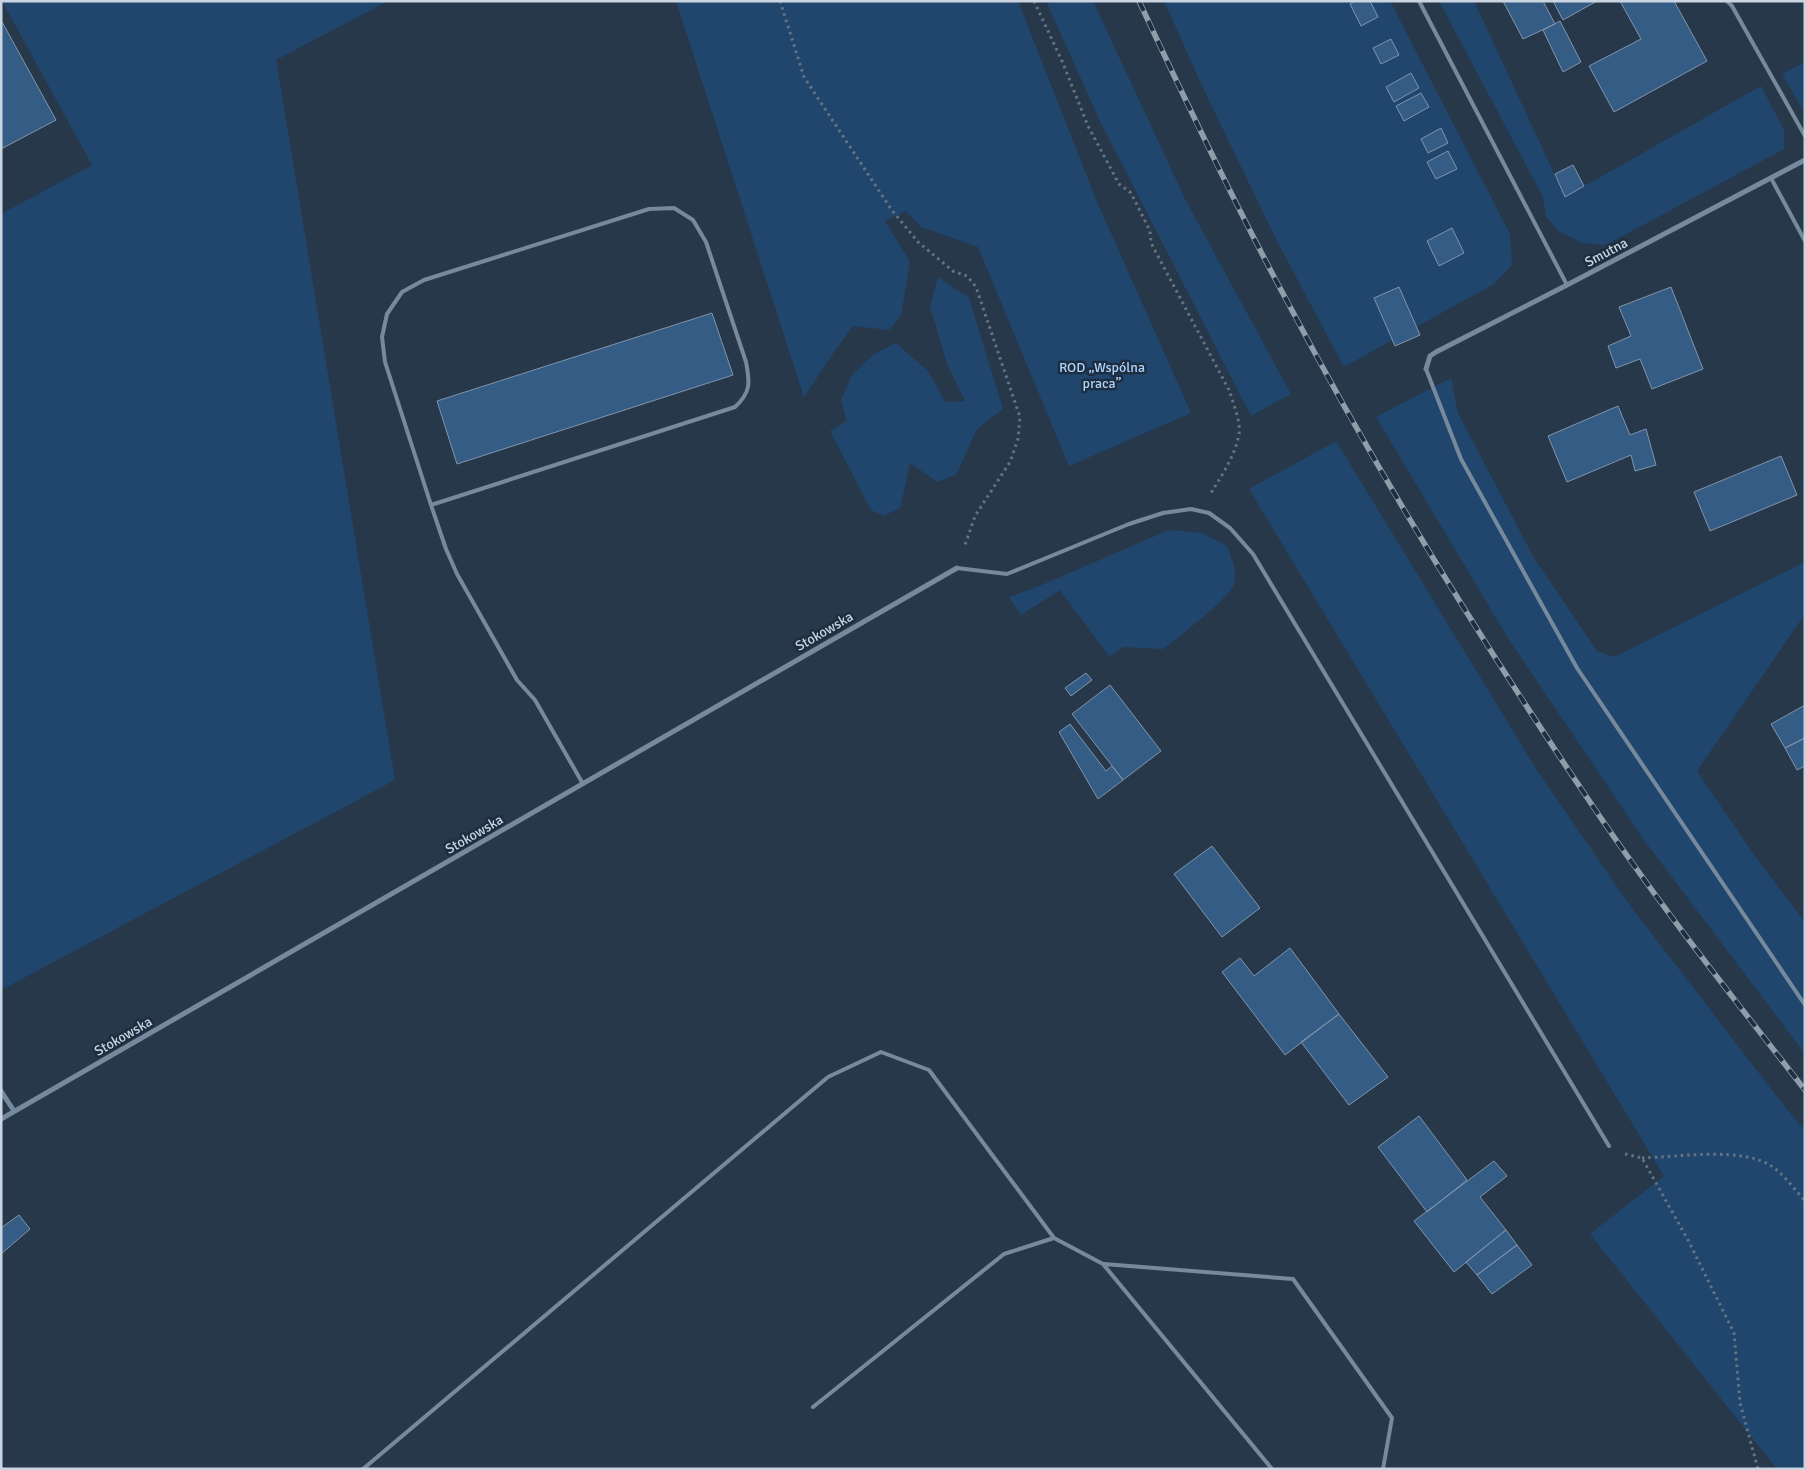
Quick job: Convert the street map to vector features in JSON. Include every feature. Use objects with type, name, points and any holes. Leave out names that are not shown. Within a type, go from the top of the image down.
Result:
[{"type":"street","name":"Smutna","points":[[1426,369],[1430,356],[1436,352],[1567,286],[1805,160]]},
{"type":"street","name":"Stokowska","points":[[1,1119],[957,568]]},
{"type":"street","points":[[1,1090],[14,1112]]},
{"type":"lane","points":[[1419,1],[1567,286]]},
{"type":"lane","points":[[1727,1],[1732,6],[1805,136]]},
{"type":"lane","points":[[1771,178],[1805,242]]},
{"type":"lane","points":[[431,505],[736,407],[746,396],[749,378],[746,362],[706,242],[693,220],[674,208],[648,209],[424,280],[402,292],[386,314],[382,337],[386,362],[431,505],[446,549],[457,574],[518,680],[535,700],[583,784]]},
{"type":"lane","points":[[1426,369],[1461,459],[1577,668],[1805,1005]]},
{"type":"lane","points":[[957,568],[1008,574],[1129,524],[1163,513],[1191,509],[1199,510],[1209,513],[1230,528],[1253,554],[1609,1146]]},
{"type":"lane","points":[[363,1469],[828,1077],[882,1052],[929,1070],[1054,1238],[1103,1264],[1272,1469]]},
{"type":"lane","points":[[813,1407],[1004,1254],[1054,1238]]},
{"type":"lane","points":[[1103,1264],[1294,1278],[1392,1418],[1383,1469]]},
{"type":"path","points":[[780,1],[804,77],[890,209],[918,242],[953,271],[967,276],[976,286],[1020,417],[1018,439],[1010,462],[975,516],[957,568]]},
{"type":"path","points":[[1034,1],[1088,126],[1119,184],[1132,192],[1150,231],[1151,243],[1230,392],[1239,433],[1226,470],[1199,510]]},
{"type":"path","points":[[1609,1146],[1626,1154],[1642,1158],[1700,1155],[1732,1155],[1754,1158],[1773,1167],[1805,1201]]},
{"type":"path","points":[[1642,1158],[1688,1240],[1734,1333],[1740,1402],[1758,1469]]},
{"type":"green space","points":[[2,1],[388,1],[276,60],[395,780],[3,989],[1,986],[1,214],[92,165]]},
{"type":"green space","name":"ROD „Wspólna praca”","points":[[676,1],[1018,1],[1097,202],[1191,413],[1069,466],[978,247],[921,227],[906,211],[885,221],[910,262],[901,315],[889,330],[853,326],[804,397]]},
{"type":"green space","points":[[1046,1],[1093,1],[1186,201],[1291,394],[1251,416],[1100,121]]},
{"type":"green space","points":[[1164,1],[1390,1],[1510,234],[1512,265],[1494,284],[1344,367],[1277,241],[1203,88]]},
{"type":"green space","points":[[1439,1],[1474,1],[1565,197],[1761,86],[1784,130],[1784,149],[1606,245],[1582,243],[1557,230],[1546,216],[1543,197]]},
{"type":"green space","points":[[1805,62],[1805,110],[1782,74]]},
{"type":"green space","points":[[938,277],[969,298],[1003,409],[977,429],[956,475],[937,482],[910,463],[900,508],[883,516],[871,510],[830,431],[847,421],[841,400],[852,375],[874,354],[896,343],[928,371],[945,402],[965,401],[947,364],[930,306]]},
{"type":"green space","points":[[1451,378],[1458,413],[1534,558],[1597,651],[1614,657],[1805,562],[1805,614],[1697,771],[1754,855],[1805,922],[1805,1054],[1644,840],[1508,638],[1376,417]]},
{"type":"green space","points":[[1336,441],[1538,772],[1629,904],[1805,1131],[1805,1469],[1777,1469],[1590,1234],[1664,1176],[1249,489]]},
{"type":"green space","points":[[1169,530],[1202,533],[1227,546],[1235,579],[1230,591],[1223,599],[1163,649],[1124,647],[1109,656],[1060,590],[1021,615],[1009,597],[1037,587]]},
{"type":"building","points":[[1355,1],[1370,1],[1378,17],[1361,26],[1350,4]]},
{"type":"building","points":[[1503,1],[1543,1],[1555,24],[1523,39]]},
{"type":"building","points":[[1553,1],[1597,1],[1563,20]]},
{"type":"building","points":[[1620,1],[1674,1],[1707,61],[1614,112],[1589,66],[1641,39]]},
{"type":"building","points":[[1,20],[56,120],[1,149]]},
{"type":"building","points":[[1560,21],[1581,62],[1563,72],[1543,30]]},
{"type":"building","points":[[1391,39],[1399,55],[1381,64],[1373,48]]},
{"type":"building","points":[[1411,73],[1419,88],[1394,102],[1386,87]]},
{"type":"building","points":[[1421,93],[1429,107],[1404,121],[1396,106]]},
{"type":"building","points":[[1441,128],[1448,143],[1428,153],[1421,139]]},
{"type":"building","points":[[1448,151],[1457,169],[1436,179],[1427,162]]},
{"type":"building","points":[[1573,165],[1584,186],[1565,197],[1555,174]]},
{"type":"building","points":[[1452,228],[1464,253],[1439,266],[1427,241]]},
{"type":"building","points":[[1399,287],[1420,335],[1395,346],[1374,298]]},
{"type":"building","points":[[1671,287],[1703,369],[1652,389],[1640,359],[1616,368],[1608,346],[1631,336],[1619,307]]},
{"type":"building","points":[[712,313],[733,375],[457,464],[437,401]]},
{"type":"building","points":[[1618,406],[1630,435],[1646,429],[1656,465],[1635,471],[1631,455],[1567,482],[1548,436]]},
{"type":"building","points":[[1781,456],[1797,495],[1710,531],[1694,492]]},
{"type":"building","points":[[1086,673],[1092,680],[1071,696],[1065,688]]},
{"type":"building","points":[[1110,685],[1161,751],[1123,780],[1072,714]]},
{"type":"building","points":[[1805,705],[1805,738],[1785,748],[1771,724]]},
{"type":"building","points":[[1070,724],[1106,771],[1112,766],[1123,780],[1098,799],[1059,732]]},
{"type":"building","points":[[1805,738],[1805,766],[1797,770],[1785,748]]},
{"type":"building","points":[[1212,846],[1260,908],[1222,937],[1174,874]]},
{"type":"building","points":[[1290,948],[1339,1014],[1285,1055],[1222,972],[1240,958],[1254,976]]},
{"type":"building","points":[[1339,1014],[1388,1077],[1349,1105],[1301,1042]]},
{"type":"building","points":[[1419,1116],[1467,1180],[1427,1212],[1378,1147]]},
{"type":"building","points":[[1494,1161],[1507,1176],[1480,1197],[1506,1230],[1454,1272],[1414,1221]]},
{"type":"building","points":[[19,1215],[30,1229],[1,1254],[1,1228]]},
{"type":"building","points":[[1506,1230],[1517,1245],[1477,1275],[1466,1262]]},
{"type":"building","points":[[1517,1245],[1532,1265],[1492,1294],[1477,1275]]},
{"type":"railway","points":[[1139,1],[1174,77],[1267,264],[1356,428],[1430,553],[1506,675],[1612,834],[1693,945],[1805,1090]]}]
